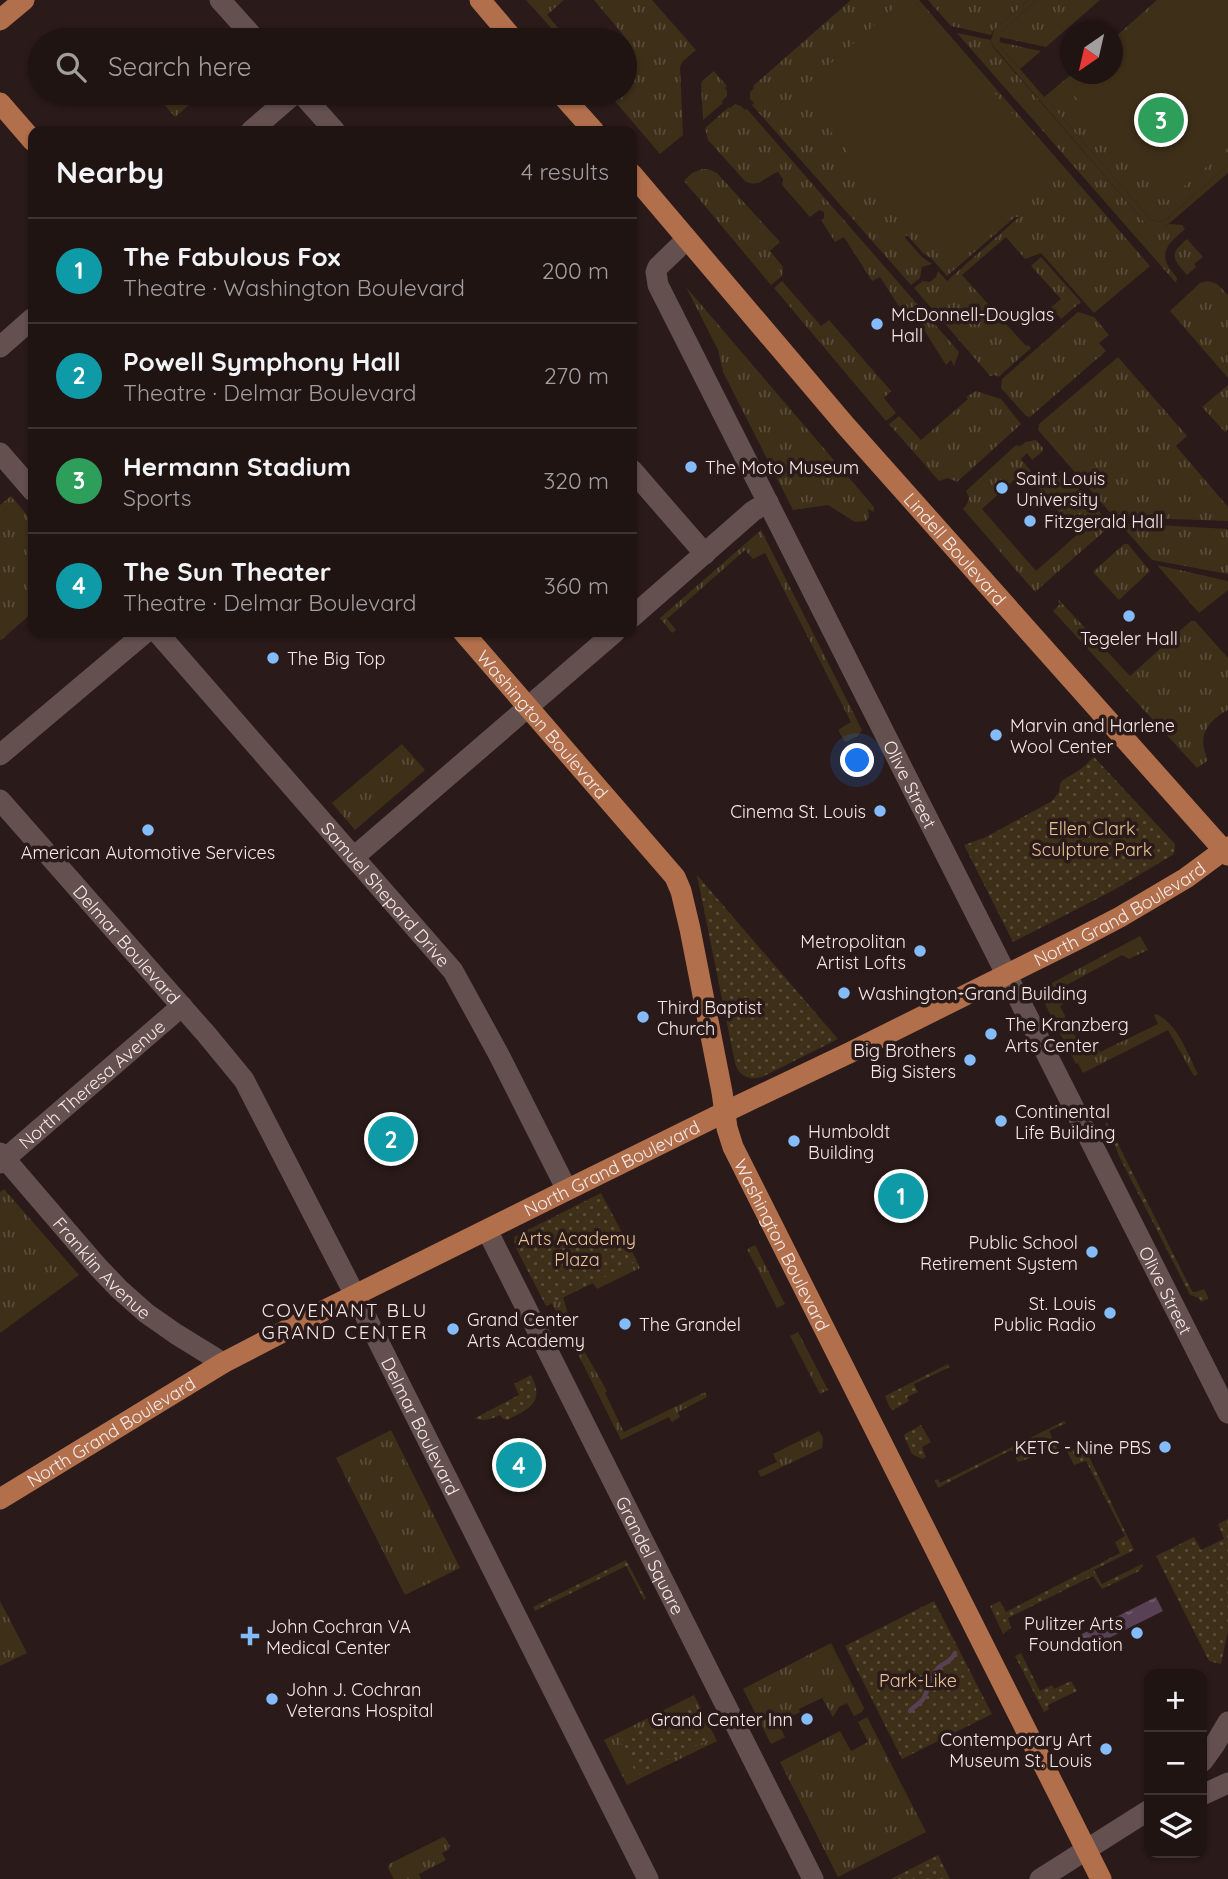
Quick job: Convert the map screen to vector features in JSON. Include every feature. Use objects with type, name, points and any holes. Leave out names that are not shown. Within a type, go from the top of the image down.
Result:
[{"type":"main road","points":[[0,20],[23,0]]},
{"type":"main road","points":[[480,0],[504,28]]},
{"type":"main road","points":[[0,103],[28,135]]},
{"type":"main road","points":[[571,105],[590,126]]},
{"type":"main road","points":[[637,180],[687,239]]},
{"type":"main road","name":"Lindell Boulevard","points":[[687,239],[846,426],[1227,851]]},
{"type":"main road","name":"Washington Boulevard","points":[[467,637],[675,877],[681,891],[729,1138],[1101,1879]]},
{"type":"main road","name":"North Grand Boulevard","points":[[0,1499],[222,1363],[1121,917],[1227,851]]},
{"type":"street","points":[[220,0],[245,28]]},
{"type":"street","points":[[257,126],[281,105]]},
{"type":"street","points":[[312,105],[331,126]]},
{"type":"street","name":"Olive Street","points":[[687,239],[661,263],[656,279],[1228,1413]]},
{"type":"street","points":[[0,347],[28,322]]},
{"type":"street","points":[[0,453],[28,485]]},
{"type":"street","points":[[637,476],[705,554]]},
{"type":"street","points":[[637,613],[753,511],[768,502]]},
{"type":"street","points":[[0,755],[140,637]]},
{"type":"street","name":"Samuel Shepard Drive","points":[[160,637],[444,960],[459,981],[567,1190]]},
{"type":"street","points":[[354,857],[609,637]]},
{"type":"street","name":"Delmar Boulevard","points":[[0,800],[244,1080],[648,1879]]},
{"type":"street","name":"North Theresa Avenue","points":[[2,1158],[182,1006]]},
{"type":"street","name":"Franklin Avenue","points":[[2,1158],[119,1289],[176,1334],[222,1363]]},
{"type":"street","name":"Grandel Square","points":[[487,1230],[813,1879]]},
{"type":"street","points":[[1207,1755],[1228,1722]]},
{"type":"street","points":[[1207,1793],[1228,1783]]},
{"type":"street","points":[[1040,1879],[1144,1813]]},
{"type":"green space","points":[[526,0],[564,0],[547,15],[558,28],[551,28]]},
{"type":"green space","points":[[594,0],[652,0],[696,50],[680,67],[683,135],[660,154],[618,105],[637,105],[637,28],[617,28]]},
{"type":"green space","points":[[851,0],[919,0],[1150,266],[1094,313],[1041,253],[1025,259],[1006,237],[962,275],[1026,346],[1031,348],[998,377],[990,376],[914,288],[923,281],[930,282],[938,271],[947,281],[1019,217],[1015,217],[947,276],[907,235],[905,238],[932,264],[922,267],[920,278],[911,285],[752,105],[754,103],[750,99],[750,92],[753,86]]},
{"type":"green space","points":[[903,0],[913,0],[1059,167],[948,265],[797,93]]},
{"type":"green space","points":[[928,0],[1029,0],[991,35],[951,26]]},
{"type":"green space","points":[[1029,0],[1037,0],[1001,32],[999,45],[1151,220],[1163,222],[1228,165],[1228,173],[1164,228],[1147,225],[993,46],[991,40],[994,30]]},
{"type":"green space","points":[[1037,0],[1100,0],[1076,21],[1060,21],[1060,35],[1046,47],[999,37],[1001,32]]},
{"type":"green space","points":[[1157,0],[1228,0],[1228,165],[1163,222],[1151,220],[1044,97],[1060,84],[1123,84],[1123,30]]},
{"type":"green space","points":[[1176,0],[1228,0],[1228,148],[1166,202],[1071,92],[1080,84],[1123,84],[1123,47]]},
{"type":"green space","points":[[957,33],[991,40],[993,47],[1147,225],[1164,228],[1169,224],[1182,225],[1185,229],[1165,253],[1167,264],[1177,278],[1176,283]]},
{"type":"green space","points":[[999,42],[1041,51],[1020,69]]},
{"type":"green space","points":[[714,71],[727,86],[727,96],[723,103],[703,120],[701,84]]},
{"type":"green space","points":[[735,104],[747,109],[959,352],[954,366],[951,360],[946,365],[916,317],[909,322],[880,277],[872,281],[844,237],[835,242],[821,220],[824,218],[824,212],[819,210],[810,217],[782,185],[783,179],[778,172],[758,183],[745,181],[708,140],[705,128]]},
{"type":"green space","points":[[164,105],[189,105],[175,117]]},
{"type":"green space","points":[[702,169],[717,173],[780,242],[770,251],[783,267],[782,276],[771,285],[684,181],[692,173]]},
{"type":"green space","points":[[1187,239],[1203,257],[1187,275],[1178,264],[1175,252]]},
{"type":"green space","points":[[1041,257],[1081,302],[1061,319],[1057,314],[1053,317],[1048,310],[1061,299],[1031,266]]},
{"type":"green space","points":[[782,281],[821,326],[829,320],[891,391],[884,398],[896,413],[886,421],[774,288]]},
{"type":"green space","points":[[1208,281],[1217,284],[1228,295],[1228,378],[1170,311],[1200,283]]},
{"type":"green space","points":[[686,287],[874,507],[874,512],[868,509],[869,517],[866,521],[855,522],[828,505],[793,510],[723,372],[718,350]]},
{"type":"green space","points":[[1078,312],[1094,317],[1109,335],[1099,343],[1106,351],[1030,417],[1026,416],[1001,388],[1002,379]]},
{"type":"green space","points":[[1118,357],[1187,436],[1176,446],[1228,507],[1228,521],[1114,517],[1038,430],[1039,424]]},
{"type":"green space","points":[[1228,385],[1228,429],[1225,432],[1202,407]]},
{"type":"green space","points":[[976,391],[1001,399],[1021,424],[957,482],[948,478],[939,481],[889,424],[899,416],[921,440],[968,399],[966,397]]},
{"type":"green space","points":[[1036,440],[1043,451],[1032,460],[1027,453],[1021,459],[1035,476],[1030,480],[1023,472],[982,509],[1036,571],[1078,534],[1039,489],[1060,471],[1062,470],[1110,524],[1035,592],[963,509],[969,497],[966,491],[1016,445]]},
{"type":"green space","points":[[11,496],[28,516],[28,616],[0,641],[0,505]]},
{"type":"green space","points":[[1121,525],[1228,529],[1228,574],[1152,560]]},
{"type":"green space","points":[[761,530],[862,730],[858,736],[845,742],[838,730],[851,722],[765,553],[753,559],[745,550],[667,619],[676,630],[672,633],[660,618]]},
{"type":"green space","points":[[1124,544],[1128,544],[1150,571],[1119,600],[1093,572]]},
{"type":"green space","points":[[1157,565],[1228,581],[1228,590],[1199,613]]},
{"type":"green space","points":[[1058,599],[1130,676],[1191,621],[1195,621],[1228,658],[1228,710],[1217,717],[1206,730],[1203,742],[1207,761],[1197,768],[1053,611],[1060,604]]},
{"type":"green space","points":[[402,744],[425,770],[355,830],[332,803]]},
{"type":"green space","name":"Ellen Clark Sculpture Park","points":[[1094,757],[1175,844],[1174,854],[1114,890],[1013,942],[964,845],[986,837],[1052,801],[1063,780]]},
{"type":"green space","points":[[697,875],[838,1039],[762,1077],[749,1078],[739,1071],[735,1063]]},
{"type":"green space","points":[[1140,936],[1148,950],[1129,959],[1122,955],[1063,987],[1061,991],[1070,997],[1070,1000],[1060,1006],[1081,1048],[1094,1041],[1100,1052],[1158,1024],[1154,1015],[1156,1014],[1170,1025],[1181,1040],[1198,1074],[1194,1076],[1168,1030],[1083,1073],[1045,1004],[1052,983]]},
{"type":"green space","points":[[1107,1122],[1193,1293],[1204,1289],[1208,1299],[1201,1302],[1199,1298],[1190,1295],[1118,1154],[1105,1124]]},
{"type":"green space","points":[[4,1189],[79,1275],[0,1333],[0,1192]]},
{"type":"green space","name":"Arts Academy Plaza","points":[[601,1193],[637,1261],[546,1306],[515,1246],[514,1237]]},
{"type":"green space","points":[[755,1245],[785,1304],[777,1308],[747,1249]]},
{"type":"green space","points":[[635,1258],[640,1268],[597,1289],[593,1283],[563,1297],[569,1318],[561,1321],[545,1290]]},
{"type":"green space","points":[[798,1332],[828,1390],[820,1394],[790,1336]]},
{"type":"green space","points":[[582,1347],[607,1391],[605,1393],[624,1432],[705,1392],[707,1397],[678,1412],[680,1417],[672,1422],[669,1417],[621,1440],[576,1350]]},
{"type":"green space","points":[[948,1364],[950,1367],[914,1384],[918,1392],[907,1397],[909,1401],[893,1410],[890,1408],[885,1396]]},
{"type":"green space","points":[[531,1375],[536,1398],[528,1408],[507,1420],[500,1415],[488,1420],[475,1418],[519,1395],[514,1384]]},
{"type":"green space","points":[[1064,1421],[1066,1423],[1049,1431],[1058,1449],[1018,1462],[1011,1450],[938,1488],[935,1481],[938,1479],[940,1483]]},
{"type":"green space","points":[[921,1425],[931,1442],[922,1447],[926,1457],[922,1459],[912,1454],[904,1436]]},
{"type":"green space","points":[[391,1430],[460,1568],[405,1595],[336,1458]]},
{"type":"green space","points":[[819,1431],[823,1438],[822,1448],[761,1477],[758,1471],[777,1462],[773,1454]]},
{"type":"green space","points":[[1084,1446],[1134,1550],[1094,1570],[1102,1584],[1142,1564],[1143,1566],[1139,1571],[1102,1589],[1093,1576],[1008,1618],[1011,1628],[1003,1634],[990,1606],[1000,1601],[1006,1612],[1120,1553],[1115,1542],[1125,1536],[1086,1461],[1074,1465],[1067,1451]]},
{"type":"green space","points":[[1228,1519],[1228,1630],[1221,1664],[1209,1661],[1156,1556],[1194,1537],[1201,1550],[1224,1539],[1218,1524]]},
{"type":"green space","points":[[626,1560],[646,1598],[644,1600],[626,1566],[535,1611],[533,1607]]},
{"type":"green space","points":[[0,1601],[27,1653],[0,1666]]},
{"type":"green space","name":"Park-Like","points":[[934,1601],[992,1714],[902,1759],[845,1646]]},
{"type":"green space","points":[[831,1643],[864,1708],[862,1712],[854,1716],[847,1703],[839,1707],[833,1717],[822,1698],[778,1723],[785,1737],[771,1744],[743,1689]]},
{"type":"green space","points":[[1021,1653],[1040,1691],[1052,1685],[1054,1689],[1071,1681],[1077,1691],[1048,1705],[1049,1709],[1044,1712],[1015,1656]]},
{"type":"green space","points":[[694,1695],[717,1741],[627,1785],[604,1740]]},
{"type":"green space","points":[[691,1706],[708,1740],[637,1775],[620,1741]]},
{"type":"green space","points":[[867,1717],[926,1832],[838,1877],[780,1762],[840,1731],[851,1751],[868,1742],[858,1722]]},
{"type":"green space","points":[[443,1837],[450,1846],[442,1853],[446,1860],[419,1874],[421,1879],[394,1879],[388,1868],[389,1864]]},
{"type":"green space","points":[[938,1855],[950,1879],[891,1879],[936,1856]]},
{"type":"water","points":[[1156,1597],[1163,1611],[1077,1654],[1070,1640]]},
{"type":"waterway","points":[[910,1711],[923,1699],[938,1668],[955,1653]]},
{"type":"place","name":"Hermann Stadium","points":[[1161,120]]},
{"type":"place","name":"McDonnell-Douglas Hall","points":[[877,324]]},
{"type":"place","name":"The Moto Museum","points":[[691,467]]},
{"type":"place","name":"Saint Louis University","points":[[1002,488]]},
{"type":"place","name":"Fitzgerald Hall","points":[[1030,521]]},
{"type":"place","name":"Tegeler Hall","points":[[1129,616]]},
{"type":"place","name":"The Big Top","points":[[273,658]]},
{"type":"place","name":"Marvin and Harlene Wool Center","points":[[996,735]]},
{"type":"place","name":"Cinema St. Louis","points":[[880,811]]},
{"type":"place","name":"American Automotive Services","points":[[148,830]]},
{"type":"place","name":"Metropolitan Artist Lofts","points":[[920,951]]},
{"type":"place","name":"Washington-Grand Building","points":[[844,993]]},
{"type":"place","name":"Third Baptist Church","points":[[643,1017]]},
{"type":"place","name":"The Kranzberg Arts Center","points":[[991,1034]]},
{"type":"place","name":"Big Brothers Big Sisters","points":[[970,1060]]},
{"type":"place","name":"Continental Life Building","points":[[1001,1121]]},
{"type":"place","name":"Powell Symphony Hall","points":[[391,1139]]},
{"type":"place","name":"Humboldt Building","points":[[794,1141]]},
{"type":"place","name":"The Fabulous Fox","points":[[901,1196]]},
{"type":"place","name":"Public School Retirement System","points":[[1092,1252]]},
{"type":"place","name":"St. Louis Public Radio","points":[[1110,1313]]},
{"type":"place","name":"The Grandel","points":[[625,1324]]},
{"type":"place","name":"Grand Center Arts Academy","points":[[453,1329]]},
{"type":"place","name":"KETC - Nine PBS","points":[[1165,1447]]},
{"type":"place","name":"The Sun Theater","points":[[519,1465]]},
{"type":"place","name":"Pulitzer Arts Foundation","points":[[1137,1633]]},
{"type":"place","name":"John Cochran VA Medical Center","points":[[250,1636]]},
{"type":"place","name":"John J. Cochran Veterans Hospital","points":[[272,1699]]},
{"type":"place","name":"Grand Center Inn","points":[[807,1719]]},
{"type":"place","name":"Contemporary Art Museum St. Louis","points":[[1106,1749]]},
{"type":"district","name":"COVENANT BLU GRAND CENTER","points":[[345,1321]]}]
